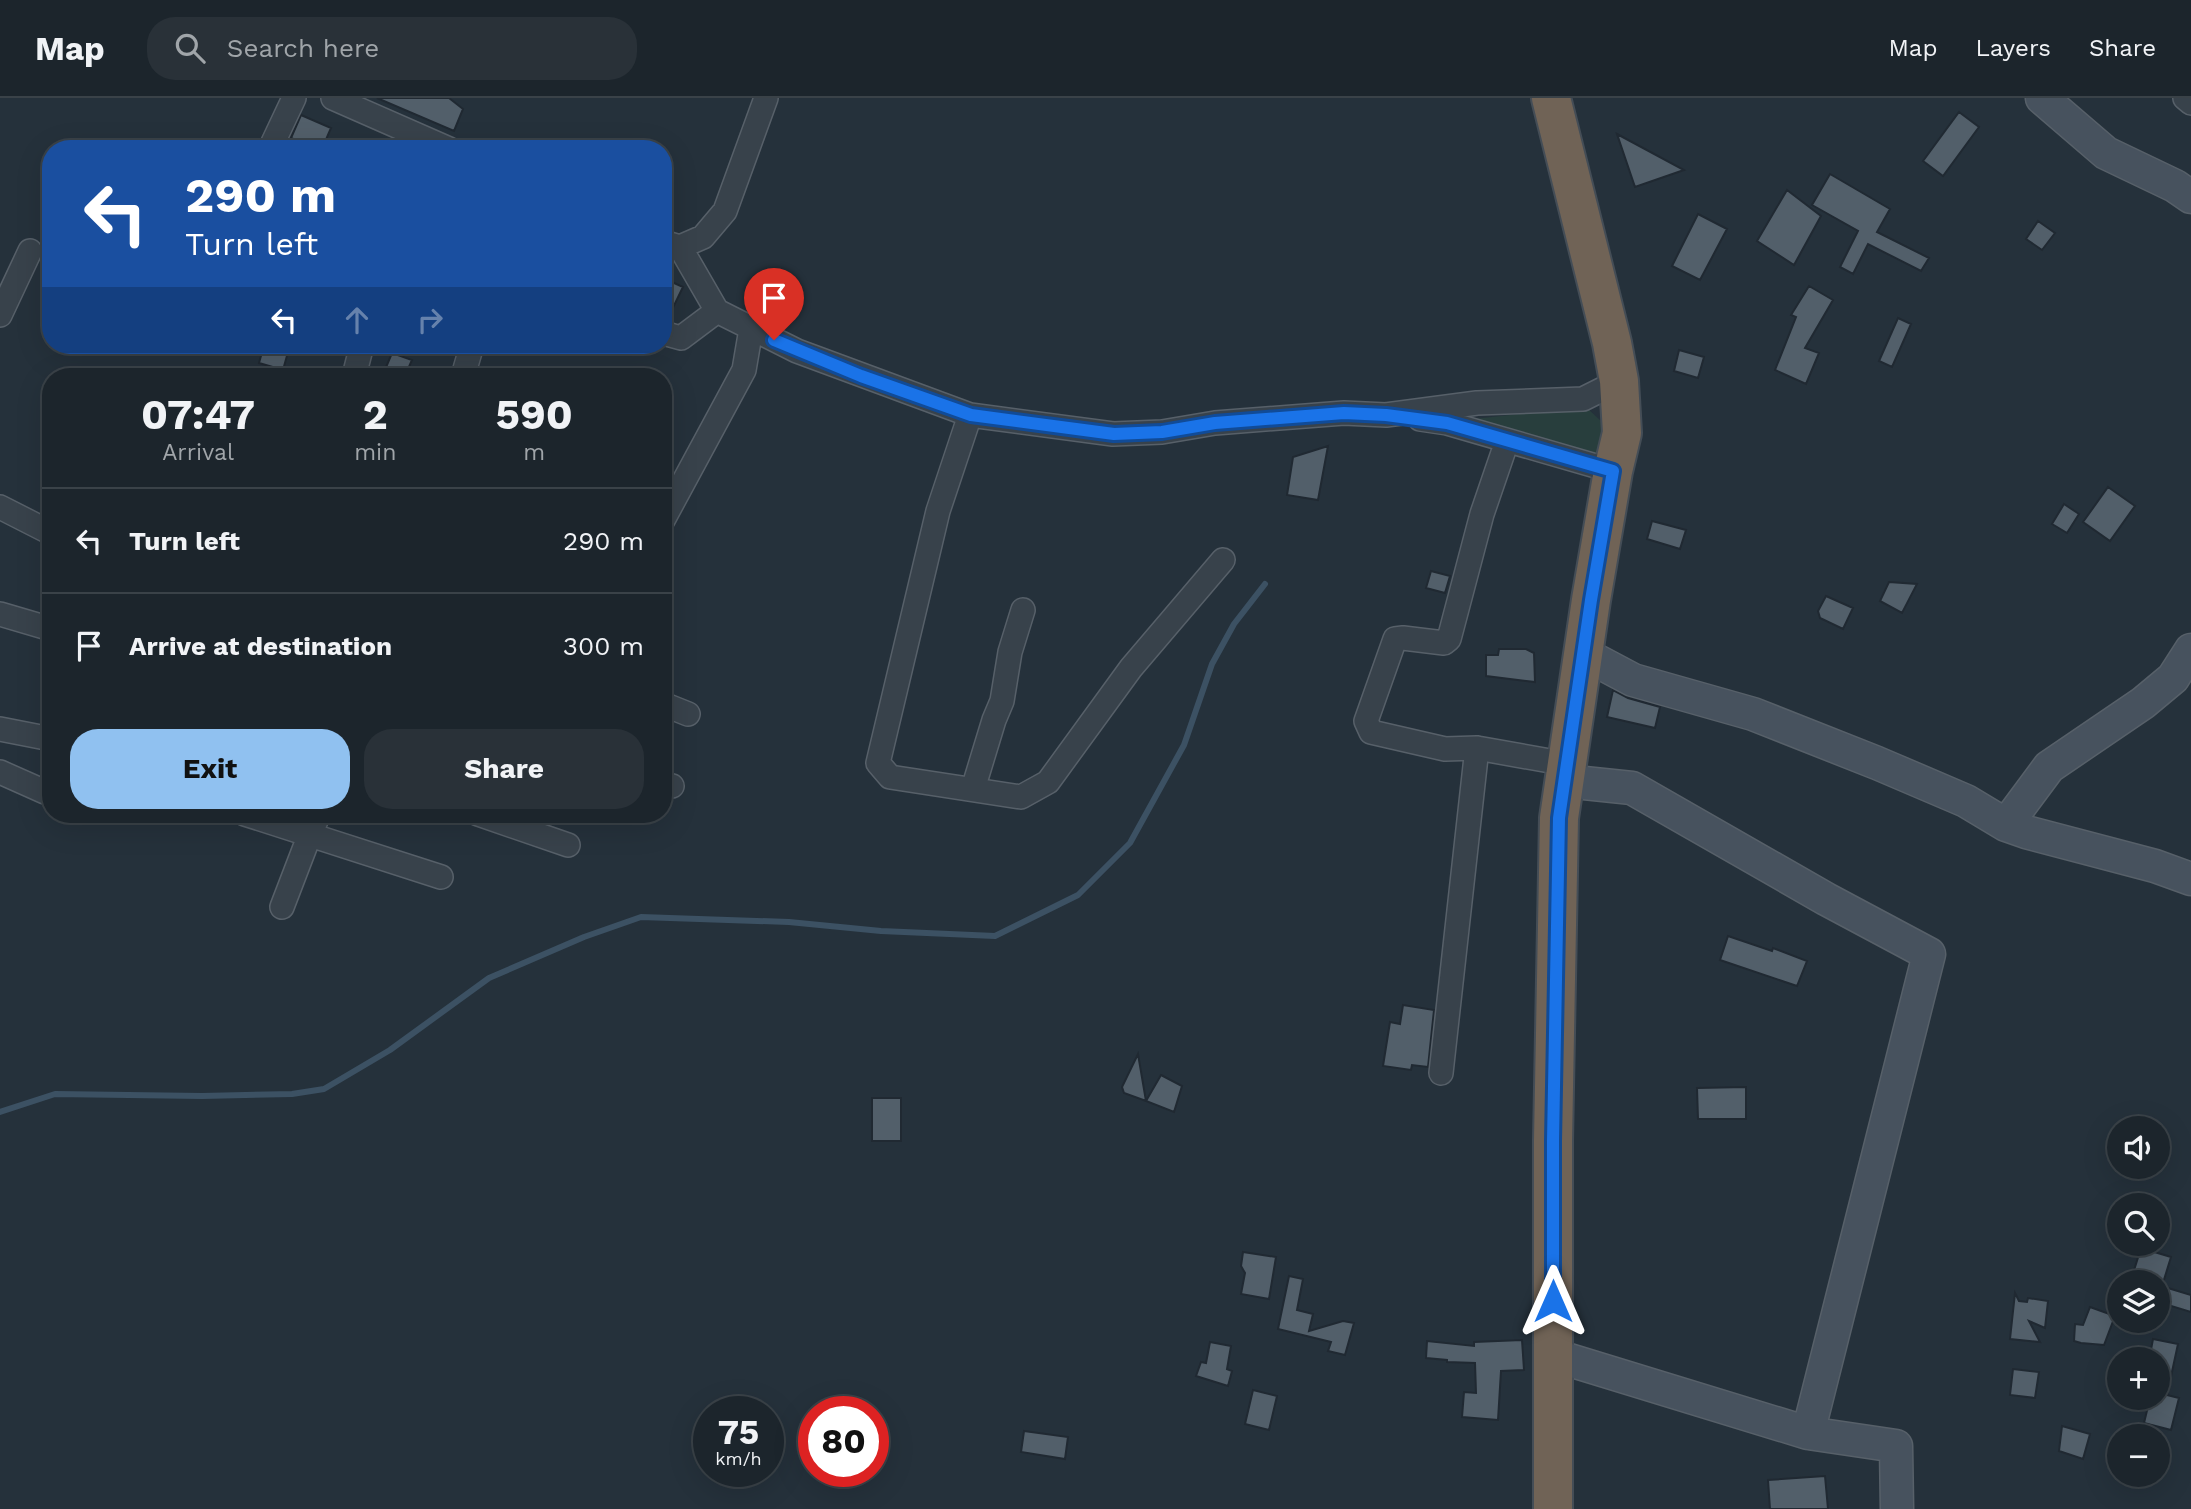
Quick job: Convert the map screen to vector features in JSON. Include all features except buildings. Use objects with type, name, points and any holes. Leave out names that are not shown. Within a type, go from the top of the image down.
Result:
[{"type":"highway","points":[[1551,98],[1612,344],[1619,381],[1622,433],[1613,471],[1584,654],[1559,831],[1553,1141],[1553,1509]]},
{"type":"street","points":[[274,140],[294,98]]},
{"type":"street","points":[[333,98],[410,140]]},
{"type":"street","points":[[766,98],[725,211],[703,237],[672,244],[717,312],[797,351],[971,415],[1114,434],[1162,432],[1215,423],[1344,413],[1386,415],[1447,423],[1613,471]]},
{"type":"street","points":[[2042,98],[2106,153],[2175,186],[2191,197]]},
{"type":"street","points":[[2185,98],[2191,103]]},
{"type":"street","points":[[0,315],[30,251]]},
{"type":"street","points":[[672,336],[681,338],[717,312]]},
{"type":"street","points":[[672,503],[744,370],[751,329]]},
{"type":"street","points":[[1386,415],[1477,403],[1583,400],[1619,381]]},
{"type":"street","points":[[971,415],[938,511],[878,763],[890,777],[1021,797],[1048,782],[1131,668],[1223,560]]},
{"type":"street","points":[[1507,441],[1482,514],[1449,639],[1444,643],[1395,639],[1366,721],[1371,732],[1445,749],[1477,748],[1632,788],[1928,954],[1808,1433]]},
{"type":"street","points":[[0,506],[42,528]]},
{"type":"street","points":[[973,789],[1002,701],[1010,652],[1023,610]]},
{"type":"street","points":[[0,614],[42,626]]},
{"type":"street","points":[[2006,825],[2049,766],[2143,703],[2173,678],[2191,650]]},
{"type":"street","points":[[1584,654],[1633,680],[1753,714],[1877,763],[1966,801],[2006,825],[2155,866],[2191,879]]},
{"type":"street","points":[[672,708],[688,714]]},
{"type":"street","points":[[0,729],[42,737]]},
{"type":"street","points":[[1441,1073],[1477,748]]},
{"type":"street","points":[[0,772],[42,791]]},
{"type":"street","points":[[504,823],[568,845]]},
{"type":"street","points":[[282,907],[314,824],[441,877]]},
{"type":"street","points":[[1553,1355],[1808,1433],[1896,1446],[1897,1509]]},
{"type":"green space","points":[[1588,409],[1601,421],[1603,433],[1599,455],[1583,459],[1464,420]]},
{"type":"waterway","points":[[0,1112],[55,1094],[202,1096],[292,1094],[324,1089],[390,1050],[489,978],[584,937],[641,917],[789,922],[881,931],[995,936],[1078,895],[1130,843],[1184,745],[1212,664],[1234,624],[1265,584]]},
{"type":"route","points":[[774,340],[861,376],[971,415],[1114,434],[1162,432],[1215,423],[1344,413],[1386,415],[1447,423],[1613,471],[1559,818],[1553,1301]]}]
